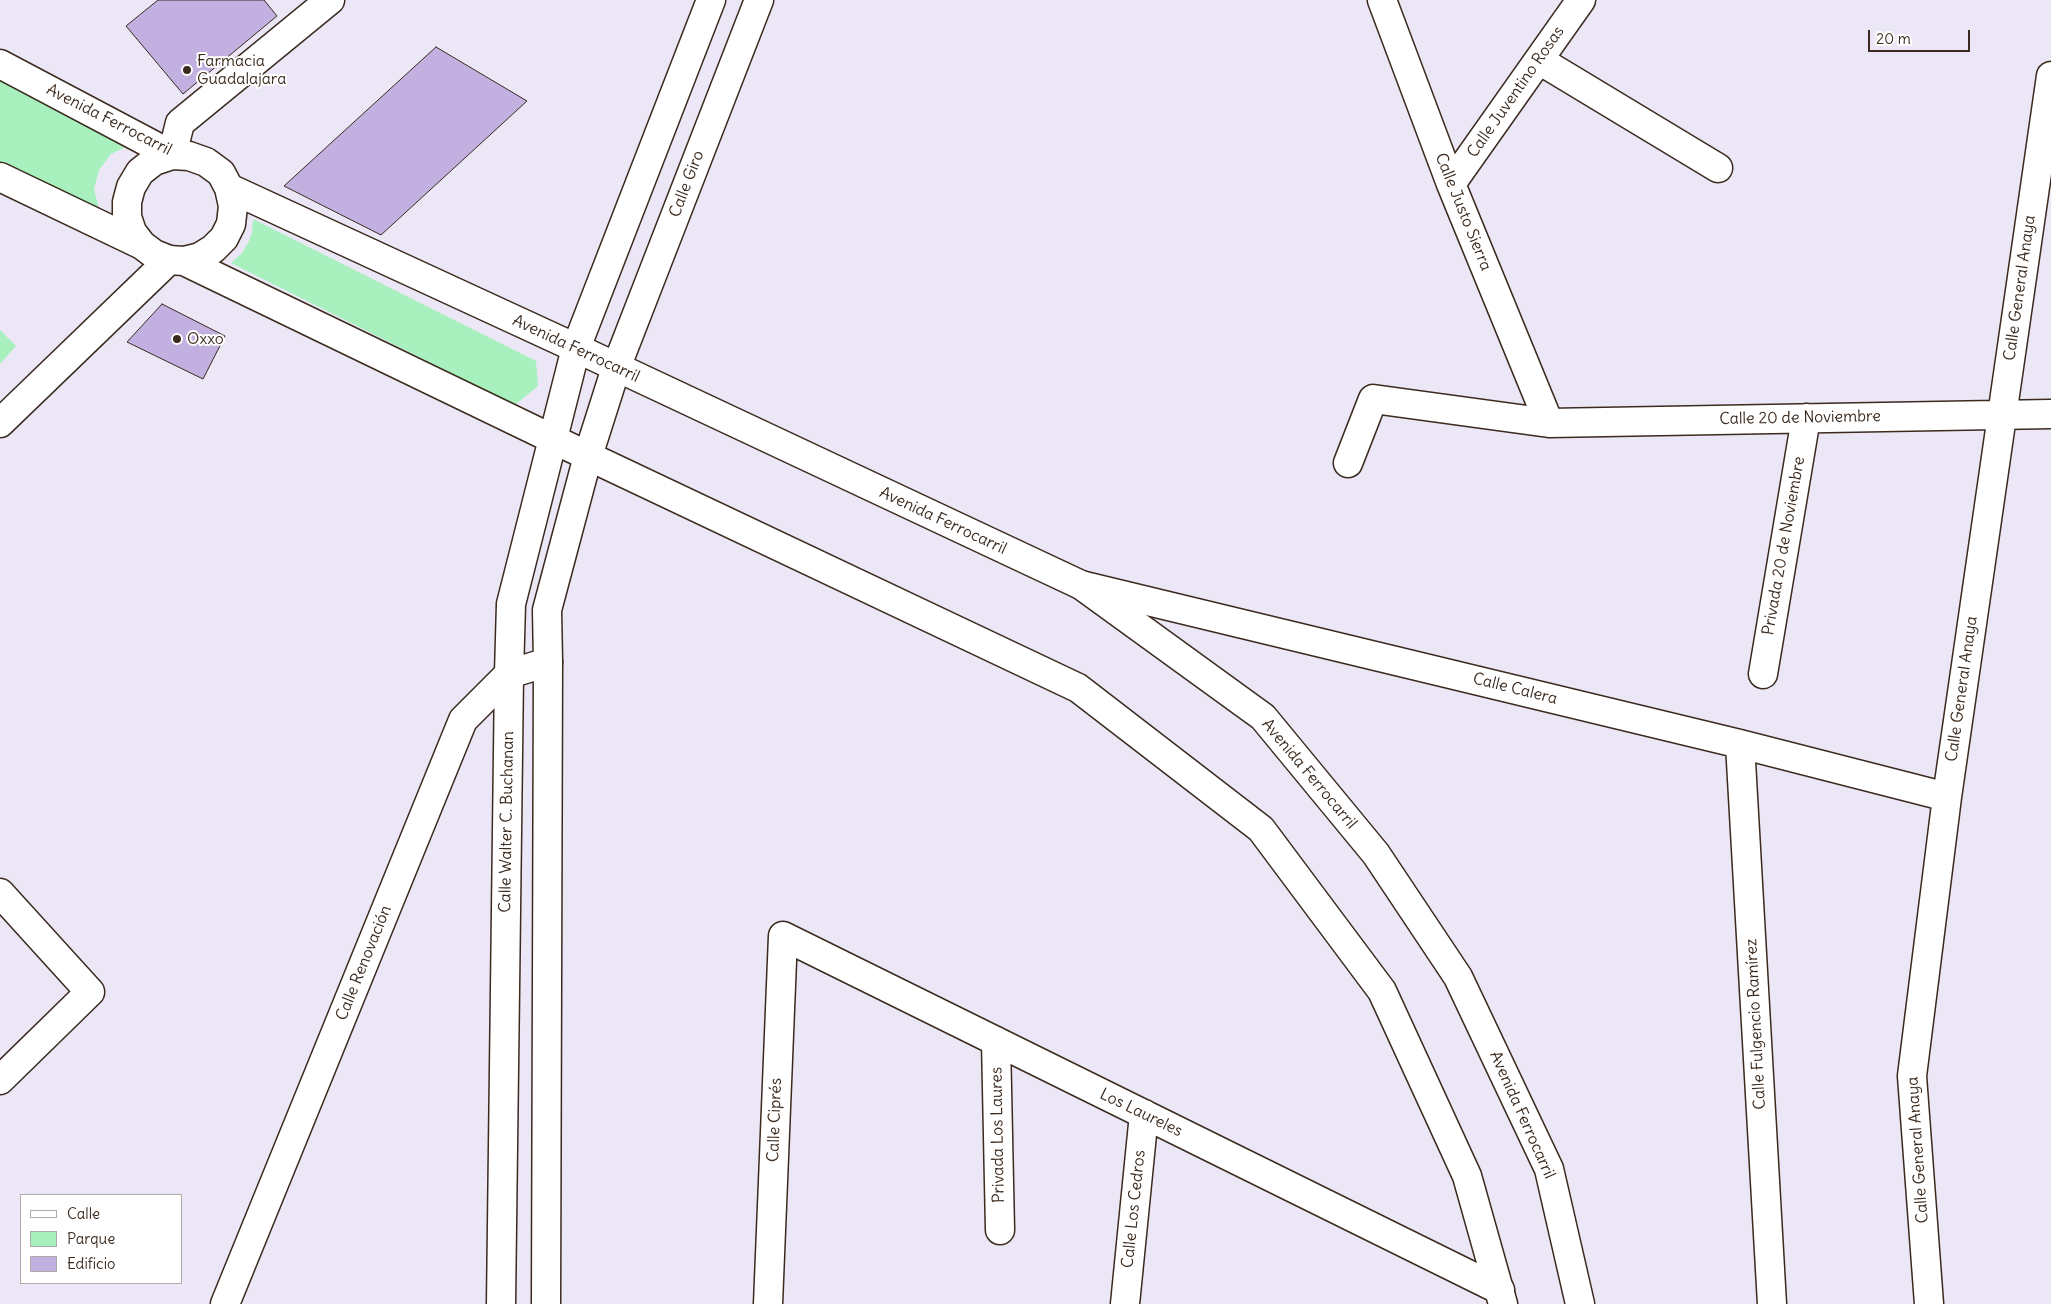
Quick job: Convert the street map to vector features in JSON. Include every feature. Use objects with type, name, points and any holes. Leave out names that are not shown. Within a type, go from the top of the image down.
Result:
[{"type":"street","points":[[142,245],[132,232],[127,202],[131,187],[140,172],[154,161],[172,155],[180,124],[330,0]]},
{"type":"street","points":[[576,348],[712,0]]},
{"type":"street","name":"Calle Giro","points":[[616,368],[758,0]]},
{"type":"street","name":"Calle Justo Sierra","points":[[1382,0],[1451,184],[1549,423]]},
{"type":"street","name":"Calle Juventino Rosas","points":[[1451,184],[1581,0]]},
{"type":"street","points":[[1539,60],[1718,168]]},
{"type":"street","name":"Avenida Ferrocarril","points":[[0,64],[172,155],[189,156],[206,162],[221,173],[229,188],[576,348],[1081,585],[1263,717],[1376,854],[1458,977],[1549,1169],[1580,1304]]},
{"type":"street","name":"Calle General Anaya","points":[[1929,1304],[1912,1076],[1947,797],[2051,76]]},
{"type":"street","points":[[0,177],[142,245],[154,254],[176,260],[1078,688],[1261,829],[1382,991],[1467,1176],[1501,1297]]},
{"type":"street","points":[[0,423],[176,260],[200,257],[213,249],[224,238],[231,224],[233,206],[229,188]]},
{"type":"street","name":"Calle Walter C. Buchanan","points":[[501,1304],[511,604],[576,348]]},
{"type":"street","points":[[546,1304],[547,610],[588,456],[616,368]]},
{"type":"street","points":[[1348,463],[1373,400],[1549,423]]},
{"type":"street","name":"Calle 20 de Noviembre","points":[[1549,423],[2051,414]]},
{"type":"street","name":"Privada 20 de Noviembre","points":[[1763,674],[1806,418]]},
{"type":"street","name":"Calle Calera","points":[[1081,585],[1740,744],[1947,797]]},
{"type":"street","name":"Calle Renovación","points":[[225,1304],[463,720],[509,674],[548,662]]},
{"type":"street","name":"Calle Fulgencio Ramírez","points":[[1740,744],[1772,1304]]},
{"type":"street","points":[[0,893],[90,992],[0,1080]]},
{"type":"street","name":"Los Laureles","points":[[783,936],[1144,1114],[1501,1297]]},
{"type":"street","name":"Calle Ciprés","points":[[768,1304],[783,936]]},
{"type":"street","name":"Privada Los Laures","points":[[996,1041],[1000,1230]]},
{"type":"street","name":"Calle Los Cedros","points":[[1124,1304],[1144,1114]]},
{"type":"green space","points":[[0,79],[134,143],[111,154],[99,170],[94,189],[100,213],[0,165]]},
{"type":"green space","points":[[253,219],[536,361],[538,386],[515,405],[231,263],[242,253],[249,241],[252,233]]},
{"type":"green space","points":[[0,330],[16,346],[0,364]]},
{"type":"building","name":"Farmacia Guadalajara","points":[[158,0],[264,0],[277,16],[183,94],[126,26]]},
{"type":"building","points":[[436,47],[527,101],[381,235],[284,186]]},
{"type":"building","name":"Oxxo","points":[[162,304],[225,336],[203,379],[127,342]]},
{"type":"place","name":"Farmacia Guadalajara","points":[[187,70]]},
{"type":"place","name":"Oxxo","points":[[177,339]]}]
